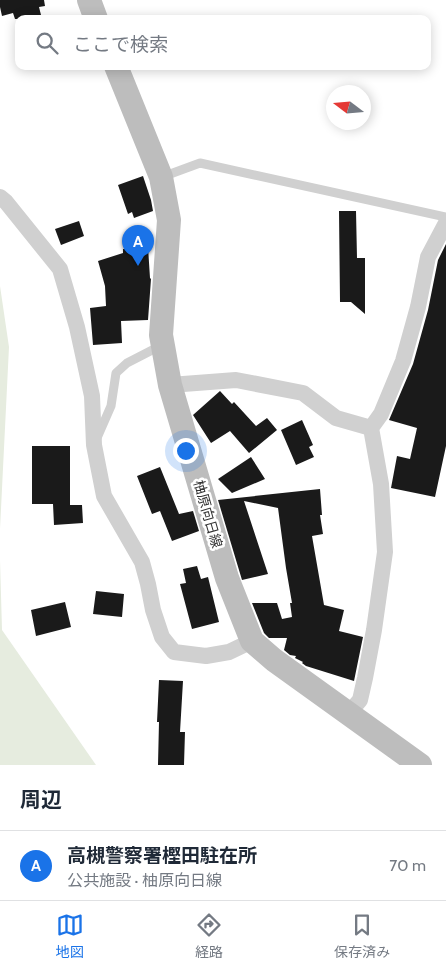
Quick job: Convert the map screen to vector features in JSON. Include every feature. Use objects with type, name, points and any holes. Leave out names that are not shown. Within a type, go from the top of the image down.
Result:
[{"type":"main road","points":[[88,0],[94,15]]},
{"type":"main road","name":"柚原向日線","points":[[118,70],[161,177],[169,220],[161,336],[170,385],[227,578],[252,641],[274,660],[420,765]]},
{"type":"street","points":[[0,197],[60,269],[77,328],[92,396],[94,445],[104,496],[142,562],[162,637],[174,652],[206,656],[228,652],[252,641]]},
{"type":"street","points":[[349,713],[360,700],[365,678],[385,552],[381,484],[371,428],[381,414],[403,361],[418,307],[428,257],[446,224]]},
{"type":"street","points":[[170,385],[236,380],[303,393],[336,418],[371,428]]},
{"type":"lane","points":[[161,177],[200,163],[446,217]]},
{"type":"lane","points":[[94,445],[111,406],[116,373],[127,363],[163,345]]},
{"type":"shaded area","points":[[0,286],[9,347],[0,529]]},
{"type":"shaded area","points":[[0,560],[2,630],[96,765],[0,765]]},
{"type":"building","points":[[0,0],[44,0],[45,6],[39,7],[41,15],[15,15],[15,19],[13,13],[2,16]]},
{"type":"building","points":[[143,176],[153,211],[134,218],[132,212],[128,214],[118,185]]},
{"type":"building","points":[[339,211],[356,211],[357,258],[365,258],[365,314],[351,302],[340,302]]},
{"type":"building","points":[[79,221],[84,236],[61,245],[55,229]]},
{"type":"building","points":[[446,244],[446,446],[435,497],[391,488],[397,456],[410,459],[417,428],[389,420],[413,364],[428,310],[438,260]]},
{"type":"building","points":[[148,247],[151,279],[148,320],[121,321],[122,343],[93,345],[90,308],[106,306],[105,286],[98,261],[123,253],[123,249]]},
{"type":"building","points":[[220,391],[232,404],[234,402],[256,426],[267,418],[277,430],[249,453],[230,431],[211,443],[193,415]]},
{"type":"building","points":[[302,420],[313,445],[309,447],[314,457],[296,465],[281,430]]},
{"type":"building","points":[[32,446],[70,446],[70,505],[82,505],[83,523],[54,525],[53,504],[32,504]]},
{"type":"building","points":[[251,457],[265,479],[232,493],[218,479]]},
{"type":"building","points":[[160,467],[179,514],[193,511],[199,531],[172,541],[160,511],[152,514],[137,476]]},
{"type":"building","points":[[320,489],[322,515],[320,515],[323,534],[312,536],[324,605],[344,610],[339,631],[363,637],[354,681],[306,666],[295,658],[296,656],[290,655],[284,650],[287,638],[269,638],[264,633],[252,603],[277,603],[282,619],[292,617],[290,603],[292,603],[278,508],[244,501],[268,574],[242,580],[218,500]]},
{"type":"building","points":[[197,566],[201,579],[208,577],[219,622],[192,629],[180,584],[186,583],[183,569]]},
{"type":"building","points":[[96,591],[124,594],[122,617],[93,614]]},
{"type":"building","points":[[65,602],[71,627],[36,636],[31,610]]},
{"type":"building","points":[[159,680],[183,681],[180,732],[185,732],[184,765],[158,765],[159,722],[157,722]]},
{"type":"place","name":"高槻警察署樫田駐在所","points":[[138,266]]}]
